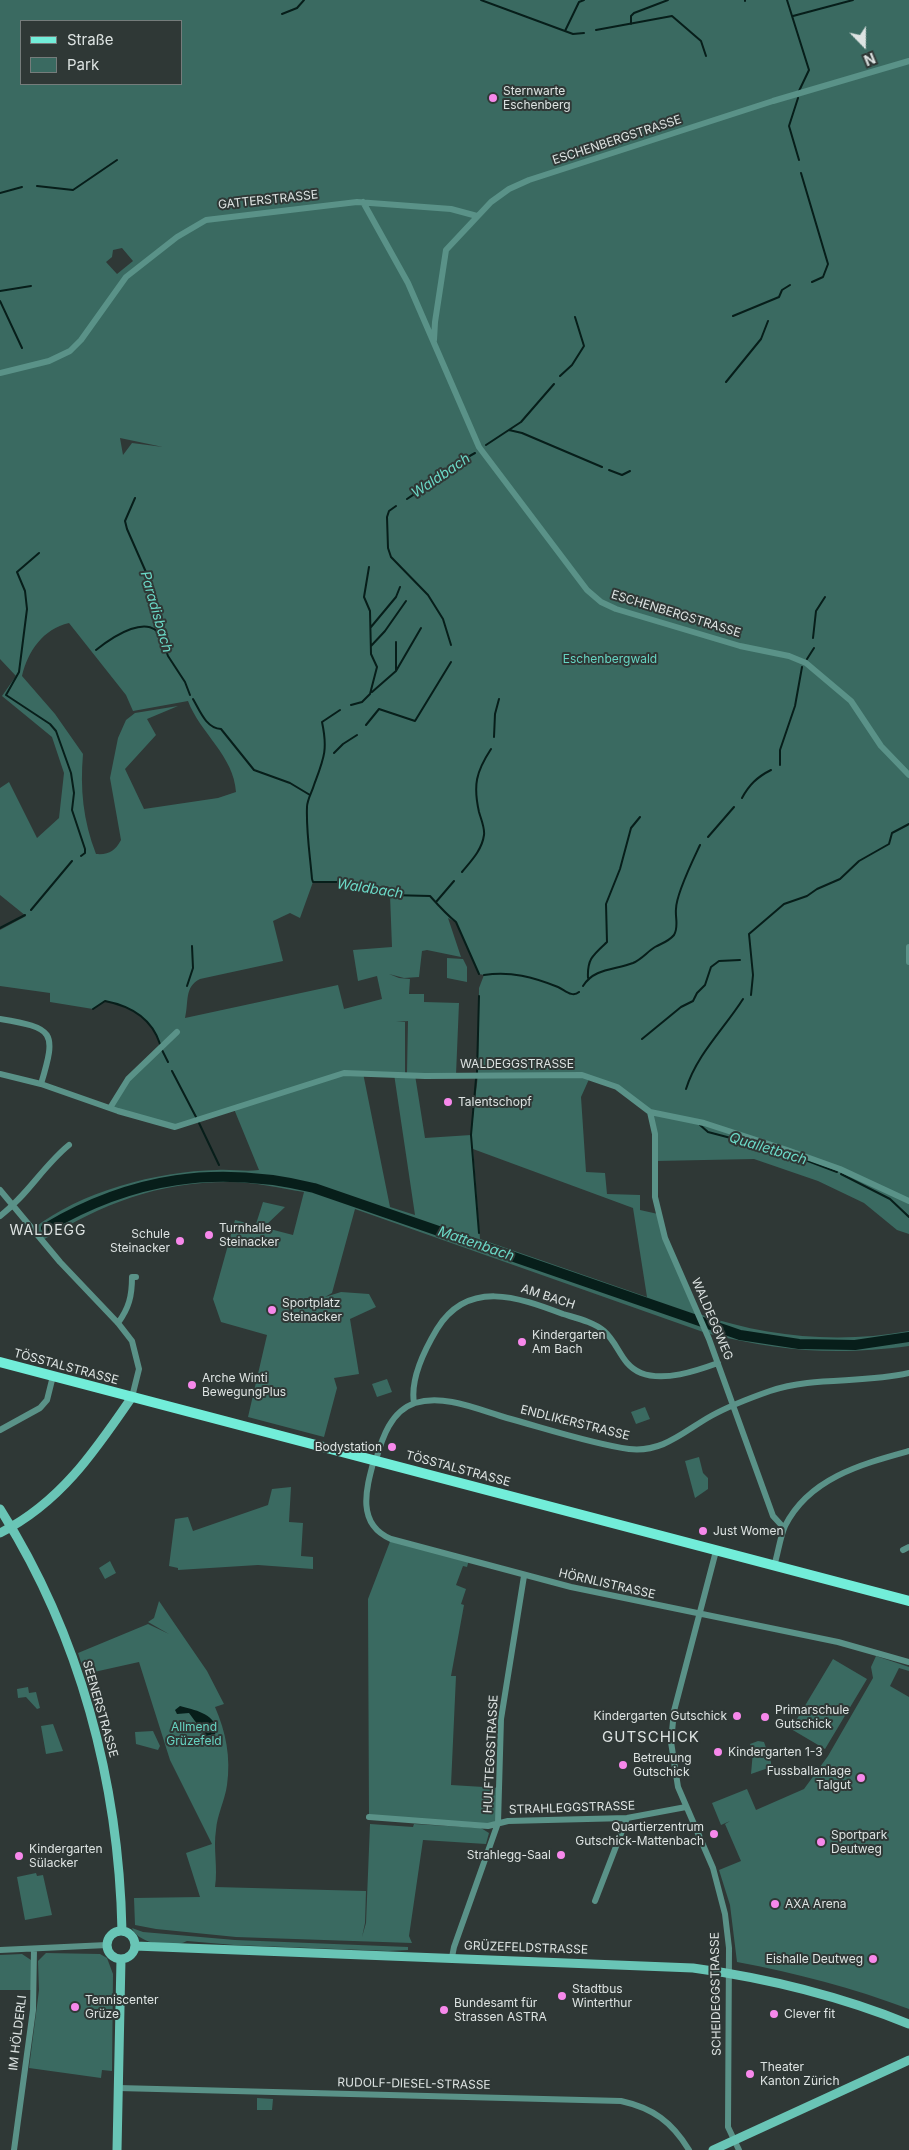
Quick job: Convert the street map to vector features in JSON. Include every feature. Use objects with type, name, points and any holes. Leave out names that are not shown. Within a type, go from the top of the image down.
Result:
[{"type":"main road","name":"TÖSSTALSTRASSE","points":[[0,1362],[909,1601]]},
{"type":"main road","points":[[0,1533],[11,1528],[39,1509],[72,1479],[93,1454],[132,1397]]},
{"type":"main road","name":"SEENERSTRASSE","points":[[0,1509],[49,1599],[70,1650],[90,1710],[115,1831],[122,1931]]},
{"type":"main road","points":[[122,1931],[130,1934],[135,1946],[132,1954],[121,1959],[112,1956],[107,1945],[113,1934],[122,1931]]},
{"type":"main road","name":"GRÜZEFELDSTRASSE","points":[[135,1946],[667,1966],[729,1973],[839,1999],[909,2024]]},
{"type":"main road","points":[[117,2150],[121,1959]]},
{"type":"main road","points":[[713,2150],[909,2060]]},
{"type":"street","name":"ESCHENBERGSTRASSE","points":[[435,346],[434,326],[445,253],[450,244],[477,216],[503,193],[529,180],[773,101],[909,61]]},
{"type":"street","name":"ESCHENBERGSTRASSE","points":[[364,202],[408,283],[479,447],[590,594],[604,604],[620,610],[744,648],[785,655],[804,662],[851,701],[881,746],[909,775]]},
{"type":"street","name":"GATTERSTRASSE","points":[[0,373],[49,361],[70,351],[81,340],[126,277],[169,242],[202,221],[218,217],[364,202],[451,209],[477,216]]},
{"type":"street","points":[[909,947],[909,962]]},
{"type":"street","points":[[0,1019],[40,1027],[46,1034],[50,1052],[41,1084]]},
{"type":"street","points":[[110,1108],[128,1079],[178,1032]]},
{"type":"street","name":"WALDEGGSTRASSE","points":[[0,1074],[41,1084],[110,1108],[175,1127],[344,1073],[363,1072],[425,1076],[582,1075],[617,1088],[650,1112],[704,1123],[787,1150],[840,1169],[909,1201]]},
{"type":"street","name":"WALDEGGWEG","points":[[650,1112],[656,1134],[654,1183],[658,1214],[670,1252],[705,1329],[774,1516],[784,1528]]},
{"type":"street","points":[[0,1216],[14,1206],[50,1160],[69,1145]]},
{"type":"street","points":[[0,1190],[63,1266],[118,1323],[132,1341],[139,1369],[132,1397]]},
{"type":"street","points":[[118,1323],[127,1310],[132,1296],[132,1278],[136,1277]]},
{"type":"street","name":"AM BACH","points":[[414,1404],[413,1397],[422,1359],[441,1323],[462,1304],[477,1298],[496,1295],[512,1297],[598,1326],[610,1337],[623,1360],[642,1373],[665,1376],[700,1369],[718,1363]]},
{"type":"street","name":"ENDLIKERSTRASSE","points":[[414,1404],[431,1400],[454,1403],[608,1444],[640,1450],[680,1438],[708,1418],[789,1385],[864,1381],[909,1373]]},
{"type":"street","points":[[0,1430],[40,1408],[47,1400],[53,1376]]},
{"type":"street","points":[[375,1460],[386,1430],[404,1409],[414,1404]]},
{"type":"street","points":[[774,1566],[784,1528],[800,1504],[822,1484],[839,1474],[909,1451]]},
{"type":"street","name":"HÖRNLISTRASSE","points":[[375,1460],[364,1496],[367,1512],[377,1530],[391,1539],[524,1576],[699,1615],[838,1642],[909,1662]]},
{"type":"street","name":"SCHEIDEGGSTRASSE","points":[[716,1551],[672,1726],[674,1767],[686,1808],[713,1868],[723,1900],[729,1948],[728,2127],[739,2150]]},
{"type":"street","name":"HULFTEGGSTRASSE","points":[[452,1957],[498,1823],[501,1719],[524,1576]]},
{"type":"street","name":"STRAHLEGGSTRASSE","points":[[369,1817],[488,1826],[498,1823],[628,1818],[686,1808]]},
{"type":"street","points":[[594,1901],[628,1818]]},
{"type":"street","points":[[0,1950],[107,1945]]},
{"type":"street","name":"IM HÖLDERLI","points":[[14,2150],[33,2010],[34,1949]]},
{"type":"street","name":"RUDOLF-DIESEL-STRASSE","points":[[118,2088],[621,2101],[642,2105],[658,2114],[674,2128],[689,2150]]},
{"type":"green space","name":"Eschenbergwald","points":[[0,0],[909,0],[909,1234],[897,1230],[864,1203],[818,1181],[754,1159],[655,1161],[650,1112],[621,1090],[590,1077],[581,1097],[586,1172],[605,1173],[607,1194],[640,1195],[640,1210],[658,1214],[699,1314],[751,1328],[803,1336],[856,1337],[909,1331],[909,1346],[856,1351],[807,1350],[758,1344],[706,1333],[355,1209],[332,1293],[325,1297],[341,1292],[369,1294],[376,1307],[350,1319],[359,1374],[334,1378],[337,1388],[324,1437],[248,1417],[267,1335],[221,1322],[213,1299],[235,1220],[293,1235],[304,1192],[238,1182],[178,1186],[154,1191],[109,1206],[43,1240],[33,1229],[73,1204],[96,1194],[145,1179],[194,1171],[259,1170],[234,1109],[175,1127],[110,1108],[123,1085],[161,1045],[152,1028],[140,1015],[115,1003],[105,1001],[93,1009],[50,1002],[50,993],[0,986],[0,930],[26,916],[0,895],[0,788],[9,782],[37,838],[59,818],[64,773],[52,737],[2,696],[16,676],[0,659]],"holes":[[[122,248],[133,261],[117,274],[106,262],[112,257],[113,250]],[[120,438],[163,447],[132,443],[123,455]],[[69,623],[126,695],[133,711],[188,701],[193,713],[229,767],[234,779],[236,792],[218,798],[144,809],[125,769],[156,735],[147,719],[178,706],[135,713],[126,720],[118,738],[110,778],[121,840],[111,851],[105,854],[96,854],[85,817],[82,780],[83,754],[55,714],[22,676],[28,658],[38,642],[60,626]],[[313,882],[346,882],[361,889],[390,895],[392,947],[353,950],[358,981],[377,976],[382,999],[344,1009],[338,985],[185,1018],[189,991],[191,986],[200,979],[283,961],[273,921],[290,913],[300,918]],[[448,918],[456,922],[479,974],[484,975],[479,988],[478,1075],[471,1135],[425,1138],[415,1075],[405,1074],[405,1022],[396,1022],[408,1021],[407,1073],[456,1075],[459,1003],[424,1002],[424,994],[409,994],[410,979],[399,978],[389,974],[404,978],[419,977],[422,951],[427,950],[461,957]],[[363,1073],[394,1074],[415,1215],[390,1207]],[[473,1149],[633,1208],[647,1297],[480,1239]]]},
{"type":"green space","points":[[447,958],[463,959],[467,967],[467,982],[447,978]]},
{"type":"green space","points":[[263,1202],[285,1207],[265,1226],[256,1224]]},
{"type":"green space","points":[[387,1379],[392,1392],[377,1397],[372,1384]]},
{"type":"green space","points":[[645,1407],[650,1419],[636,1424],[631,1412]]},
{"type":"green space","points":[[699,1457],[703,1473],[708,1478],[708,1489],[695,1498],[685,1461]]},
{"type":"green space","points":[[291,1487],[289,1522],[303,1523],[301,1556],[313,1557],[313,1569],[258,1565],[178,1570],[178,1568],[169,1566],[175,1519],[188,1517],[193,1531],[268,1505],[272,1489]]},
{"type":"green space","points":[[391,1539],[469,1560],[467,1567],[463,1566],[456,1585],[466,1589],[461,1604],[464,1605],[451,1676],[456,1676],[451,1785],[500,1788],[498,1823],[488,1826],[369,1817],[368,1599]]},
{"type":"green space","points":[[110,1561],[116,1573],[105,1579],[99,1568]]},
{"type":"green space","name":"Allmend Grüzefeld","points":[[159,1601],[207,1671],[224,1704],[215,1707],[225,1736],[228,1755],[228,1775],[215,1837],[215,1887],[366,1891],[365,1923],[362,1937],[366,1923],[370,1824],[413,1827],[414,1824],[481,1828],[489,1833],[486,1844],[423,1840],[409,1936],[412,1943],[236,1937],[135,1925],[134,1898],[200,1897],[186,1853],[212,1844],[170,1760],[139,1662],[85,1674],[78,1653],[148,1624],[169,1634],[148,1622],[154,1618]]},
{"type":"green space","name":"Sportpark Deutweg","points":[[876,1656],[909,1667],[909,1671],[899,1668],[890,1686],[909,1697],[909,2009],[867,1994],[824,1982],[737,1962],[730,1905],[719,1870],[741,1861],[725,1824],[730,1821],[721,1825],[712,1803],[747,1789],[756,1810],[804,1789],[828,1756],[873,1678],[871,1667]]},
{"type":"green space","points":[[833,1659],[867,1679],[825,1749],[791,1729]]},
{"type":"green space","points":[[28,1687],[29,1693],[36,1692],[40,1708],[37,1709],[26,1697],[18,1698],[17,1689]]},
{"type":"green space","points":[[53,1724],[63,1751],[46,1754],[41,1726]]},
{"type":"green space","points":[[153,1731],[160,1746],[158,1750],[136,1744],[135,1732]]},
{"type":"green space","points":[[758,1741],[764,1742],[771,1767],[751,1774],[753,1751],[750,1744]]},
{"type":"green space","points":[[36,1873],[37,1876],[43,1875],[52,1915],[25,1920],[17,1877]]},
{"type":"green space","points":[[132,1928],[143,1932],[235,1940],[408,1947],[408,1950],[388,1951],[234,1945],[187,1941],[165,1945],[156,1944],[141,1938]]},
{"type":"green space","name":"Tenniscenter Grüze","points":[[46,1953],[100,1954],[107,1958],[113,1974],[112,2071],[102,2070],[101,2078],[29,2068],[39,1990],[38,1961]]},
{"type":"green space","points":[[22,1954],[31,1960],[31,1990],[0,1990],[0,1955]]},
{"type":"green space","points":[[257,2098],[273,2099],[272,2110],[257,2110]]},
{"type":"shaded area","points":[[180,1706],[208,1716],[215,1724],[217,1730],[215,1734],[206,1736],[189,1713],[177,1714],[175,1710]]},
{"type":"waterway","points":[[282,14],[297,8],[304,0]]},
{"type":"waterway","points":[[481,0],[573,34],[584,33]]},
{"type":"waterway","points":[[565,31],[579,2],[584,0]]},
{"type":"waterway","points":[[631,24],[631,16],[634,13],[668,0]]},
{"type":"waterway","points":[[787,0],[809,70],[799,91]]},
{"type":"waterway","points":[[793,16],[853,0]]},
{"type":"waterway","points":[[596,30],[672,16],[701,41],[706,56]]},
{"type":"waterway","points":[[798,98],[789,126],[799,160]]},
{"type":"waterway","points":[[37,186],[73,190],[117,160]]},
{"type":"waterway","points":[[801,173],[828,264],[823,277],[812,282]]},
{"type":"waterway","points":[[0,193],[22,187]]},
{"type":"waterway","points":[[733,316],[779,297],[782,290],[790,285]]},
{"type":"waterway","points":[[0,291],[31,286]]},
{"type":"waterway","points":[[0,301],[22,348]]},
{"type":"waterway","name":"Waldbach","points":[[560,376],[572,365],[584,346],[575,317]]},
{"type":"waterway","points":[[726,382],[761,339],[768,321]]},
{"type":"waterway","name":"Waldbach","points":[[486,445],[521,422],[554,384]]},
{"type":"waterway","points":[[509,430],[522,433],[602,467]]},
{"type":"waterway","name":"Waldbach","points":[[407,499],[475,453]]},
{"type":"waterway","points":[[609,470],[622,475],[630,471]]},
{"type":"waterway","name":"Paradisbach","points":[[135,498],[125,521],[127,529],[149,579],[164,631],[164,645],[168,656],[185,682],[190,695]]},
{"type":"waterway","name":"Waldbach","points":[[396,506],[389,511],[387,517],[388,548],[391,557],[428,595],[443,619],[451,645]]},
{"type":"waterway","points":[[39,553],[17,572],[25,591],[27,609],[19,672],[6,695],[50,724],[56,731],[71,773],[74,793],[72,810],[85,849],[85,853],[81,856]]},
{"type":"waterway","points":[[351,705],[362,702],[370,694],[377,667],[371,654],[370,611],[364,597],[369,567]]},
{"type":"waterway","points":[[371,627],[396,597],[400,587]]},
{"type":"waterway","points":[[813,638],[816,611],[825,597]]},
{"type":"waterway","points":[[371,646],[385,631],[406,601]]},
{"type":"waterway","points":[[96,650],[121,633],[141,627],[150,627],[158,632],[163,641]]},
{"type":"waterway","points":[[372,692],[396,671],[421,628]]},
{"type":"waterway","points":[[396,642],[396,670]]},
{"type":"waterway","points":[[807,659],[814,648]]},
{"type":"waterway","name":"Waldbach","points":[[366,725],[379,709],[415,721],[451,662]]},
{"type":"waterway","points":[[780,765],[780,750],[795,706],[802,667]]},
{"type":"waterway","name":"Paradisbach","points":[[193,699],[207,722],[211,726],[221,729],[254,770],[290,783],[310,795]]},
{"type":"waterway","points":[[494,737],[495,714],[499,699]]},
{"type":"waterway","name":"Waldbach","points":[[340,710],[322,722],[325,740],[324,754],[307,804],[313,882],[346,882],[361,889],[390,895],[430,896],[456,922],[479,974]]},
{"type":"waterway","name":"Waldbach","points":[[334,753],[343,744],[357,735]]},
{"type":"waterway","points":[[462,872],[476,855],[483,840],[484,829],[477,802],[476,786],[479,772],[491,749]]},
{"type":"waterway","points":[[742,798],[754,782],[771,770]]},
{"type":"waterway","points":[[708,837],[734,807]]},
{"type":"waterway","points":[[588,978],[592,958],[607,942],[606,904],[620,869],[631,828],[640,817]]},
{"type":"waterway","name":"Qualletbach","points":[[751,995],[753,975],[749,934],[784,904],[807,896],[817,889],[840,879],[859,861],[889,844],[892,833],[909,824]]},
{"type":"waterway","points":[[583,986],[593,976],[605,970],[636,961],[674,935],[679,895],[700,845]]},
{"type":"waterway","points":[[31,910],[72,861]]},
{"type":"waterway","points":[[436,902],[454,881]]},
{"type":"waterway","points":[[0,928],[25,915]]},
{"type":"waterway","points":[[187,986],[193,968],[192,946]]},
{"type":"waterway","points":[[642,1039],[681,1007],[693,1001],[697,993],[705,985],[711,967],[719,961],[740,960]]},
{"type":"waterway","points":[[484,975],[522,976],[549,983],[571,994],[579,992]]},
{"type":"waterway","name":"Waldbach","points":[[477,1072],[479,996]]},
{"type":"waterway","name":"Qualletbach","points":[[686,1089],[697,1064],[743,999]]},
{"type":"waterway","points":[[93,1009],[105,1001],[132,1010],[152,1027],[160,1044]]},
{"type":"waterway","points":[[162,1050],[168,1062]]},
{"type":"waterway","points":[[172,1071],[196,1117]]},
{"type":"waterway","name":"Waldbach","points":[[476,1079],[471,1135],[479,1233]]},
{"type":"waterway","points":[[199,1123],[219,1165]]},
{"type":"waterway","name":"Qualletbach","points":[[700,1125],[708,1132],[784,1152],[837,1172]]},
{"type":"waterway","name":"Qualletbach","points":[[841,1174],[890,1199],[909,1217]]},
{"type":"waterway","name":"Mattenbach","points":[[46,1228],[78,1211],[111,1197],[143,1187],[176,1180],[209,1177],[243,1177],[278,1181],[314,1188],[740,1335],[799,1344],[855,1345],[909,1337]]},
{"type":"place","name":"Sternwarte Eschenberg","points":[[493,98]]},
{"type":"place","name":"Talentschopf","points":[[448,1102]]},
{"type":"place","name":"Turnhalle Steinacker","points":[[209,1235]]},
{"type":"place","name":"Schule Steinacker","points":[[180,1241]]},
{"type":"place","name":"Sportplatz Steinacker","points":[[272,1310]]},
{"type":"place","name":"Kindergarten Am Bach","points":[[522,1342]]},
{"type":"place","name":"Arche Winti BewegungPlus","points":[[192,1385]]},
{"type":"place","name":"Bodystation","points":[[392,1447]]},
{"type":"place","name":"Just Women","points":[[703,1531]]},
{"type":"place","name":"Kindergarten Gutschick","points":[[737,1716]]},
{"type":"place","name":"Primarschule Gutschick","points":[[765,1717]]},
{"type":"place","name":"Kindergarten 1-3","points":[[718,1752]]},
{"type":"place","name":"Betreuung Gutschick","points":[[623,1765]]},
{"type":"place","name":"Fussballanlage Talgut","points":[[861,1778]]},
{"type":"place","name":"Quartierzentrum Gutschick-Mattenbach","points":[[714,1834]]},
{"type":"place","name":"Sportpark Deutweg","points":[[821,1842]]},
{"type":"place","name":"Strahlegg-Saal","points":[[561,1855]]},
{"type":"place","name":"Kindergarten Sülacker","points":[[19,1856]]},
{"type":"place","name":"AXA Arena","points":[[775,1904]]},
{"type":"place","name":"Eishalle Deutweg","points":[[873,1959]]},
{"type":"place","name":"Stadtbus Winterthur","points":[[562,1996]]},
{"type":"place","name":"Tenniscenter Grüze","points":[[75,2007]]},
{"type":"place","name":"Bundesamt für Strassen ASTRA","points":[[444,2010]]},
{"type":"place","name":"Clever fit","points":[[774,2014]]},
{"type":"place","name":"Theater Kanton Zürich","points":[[750,2074]]},
{"type":"district","name":"WALDEGG","points":[[48,1231]]},
{"type":"district","name":"GUTSCHICK","points":[[651,1737]]}]
